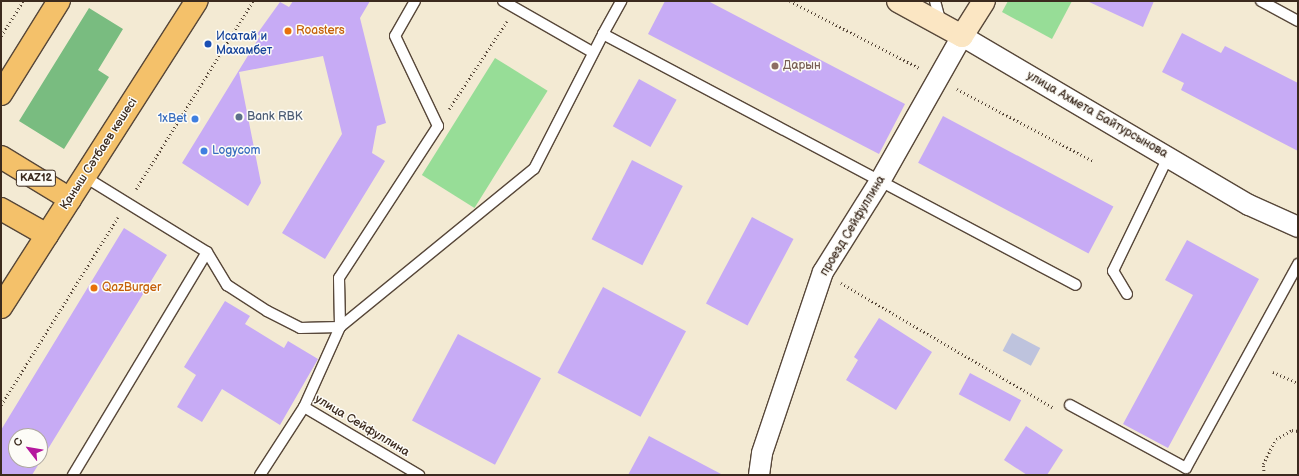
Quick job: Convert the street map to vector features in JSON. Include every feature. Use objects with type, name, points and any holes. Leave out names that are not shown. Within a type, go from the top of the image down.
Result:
[{"type":"main road","points":[[1,94],[60,1]]},
{"type":"main road","name":"Қаныш Сәтбаев көшесі","points":[[1,307],[197,1]]},
{"type":"main road","name":"KAZ12","points":[[1,157],[70,198]]},
{"type":"main road","points":[[1,209],[47,235]]},
{"type":"street","name":"улица Ахмета Байтурсынова","points":[[898,1],[941,23],[1249,205],[1298,227]]},
{"type":"street","points":[[962,36],[984,1]]},
{"type":"street","name":"проезд Сейфуллина","points":[[759,475],[762,453],[823,272],[880,181],[962,36]]},
{"type":"lane","points":[[340,327],[339,278],[438,126],[395,36],[415,1]]},
{"type":"lane","points":[[503,1],[592,52]]},
{"type":"lane","points":[[85,177],[207,252],[227,285],[267,311],[300,328],[340,327],[534,169],[592,52],[621,1]]},
{"type":"lane","points":[[935,1],[941,23]]},
{"type":"lane","points":[[1261,1],[1298,21]]},
{"type":"lane","points":[[603,34],[1076,285]]},
{"type":"lane","points":[[1127,294],[1113,271],[1168,157]]},
{"type":"lane","points":[[73,475],[207,252]]},
{"type":"lane","points":[[1070,405],[1186,468],[1298,264]]},
{"type":"lane","name":"улица Сейфуллина","points":[[340,327],[304,407],[419,475]]},
{"type":"lane","points":[[260,475],[304,407]]},
{"type":"path","points":[[1,36],[23,1]]},
{"type":"path","points":[[438,126],[515,8]]},
{"type":"path","points":[[823,272],[1058,410]]},
{"type":"path","points":[[1273,372],[1298,383]]},
{"type":"path","points":[[1264,475],[1263,464],[1276,439],[1292,430],[1298,431]]},
{"type":"shaded area","points":[[1012,333],[1040,348],[1031,366],[1003,351]]},
{"type":"green space","points":[[1008,1],[1072,1],[1052,39],[1002,12]]},
{"type":"green space","points":[[89,8],[123,29],[98,70],[109,77],[64,149],[19,121]]},
{"type":"green space","points":[[495,58],[548,91],[474,208],[422,175]]},
{"type":"building","points":[[293,1],[370,1],[360,18],[386,123],[377,126],[372,153],[385,161],[325,259],[282,233],[342,134],[323,56],[239,72],[261,183],[248,206],[182,163],[260,36],[257,34],[280,2],[289,7]]},
{"type":"building","points":[[665,1],[708,1],[905,104],[879,154],[648,34]]},
{"type":"building","points":[[1087,1],[1154,1],[1143,27]]},
{"type":"building","points":[[1182,33],[1221,53],[1225,46],[1298,83],[1298,151],[1181,90],[1184,83],[1162,72]]},
{"type":"building","points":[[639,79],[677,100],[650,147],[613,126]]},
{"type":"building","points":[[943,116],[1113,207],[1089,253],[918,163]]},
{"type":"building","points":[[632,160],[683,186],[642,265],[592,239]]},
{"type":"building","points":[[752,217],[793,239],[747,326],[706,304]]},
{"type":"building","points":[[124,228],[167,255],[48,449],[48,428],[8,428],[8,468],[36,468],[32,475],[1,475],[1,430]]},
{"type":"building","points":[[1187,240],[1259,279],[1168,448],[1123,424],[1193,295],[1165,280]]},
{"type":"building","points":[[603,287],[686,331],[640,417],[557,373]]},
{"type":"building","points":[[225,301],[250,316],[245,324],[284,348],[288,341],[318,359],[280,425],[222,389],[202,422],[177,407],[196,375],[184,367]]},
{"type":"building","points":[[879,318],[932,352],[896,410],[846,380],[858,360],[854,357]]},
{"type":"building","points":[[458,334],[541,378],[495,465],[412,421]]},
{"type":"building","points":[[970,373],[1021,400],[1010,421],[959,394]]},
{"type":"building","points":[[1026,426],[1063,450],[1047,475],[1027,475],[1004,460]]},
{"type":"building","points":[[649,436],[723,475],[628,475]]},
{"type":"place","name":"Roasters","points":[[288,31]]},
{"type":"place","name":"Исатай и Махамбет","points":[[208,44]]},
{"type":"place","name":"Дарын","points":[[775,66]]},
{"type":"place","name":"Bank RBK","points":[[239,117]]},
{"type":"place","name":"1xBet","points":[[195,119]]},
{"type":"place","name":"Logycom","points":[[204,151]]},
{"type":"place","name":"QazBurger","points":[[94,288]]}]
